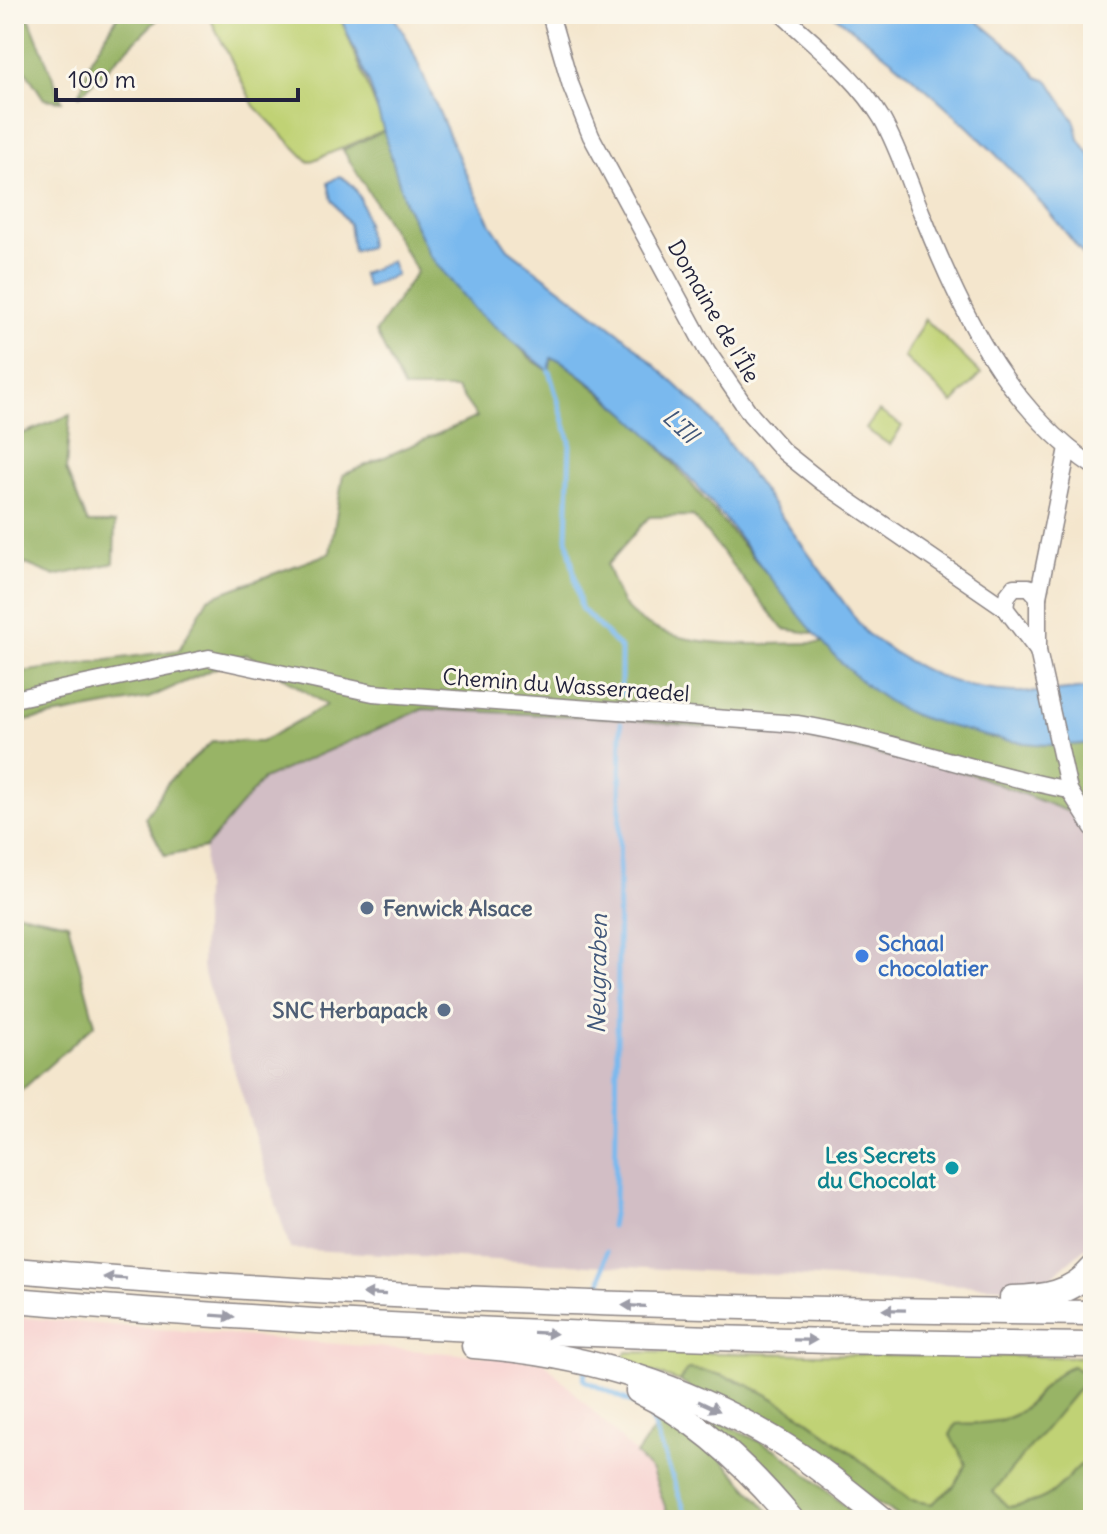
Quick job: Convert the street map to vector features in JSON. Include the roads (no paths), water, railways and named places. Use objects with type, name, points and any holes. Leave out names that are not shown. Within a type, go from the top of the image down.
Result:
[{"type":"highway","points":[[972,1312],[1004,1298],[1060,1293],[1083,1280],[1093,1268]]},
{"type":"highway","points":[[14,1270],[462,1299],[642,1306],[1093,1313]]},
{"type":"highway","points":[[14,1300],[299,1322],[627,1337],[1093,1345]]},
{"type":"highway","points":[[299,1322],[335,1337],[498,1348],[583,1361],[654,1383],[739,1420],[815,1465],[884,1520]]},
{"type":"highway","points":[[583,1361],[599,1374],[653,1398],[707,1435],[763,1485],[792,1520]]},
{"type":"street","name":"Domaine de l'Île","points":[[550,14],[571,86],[591,136],[707,351],[751,415],[784,452],[823,483],[975,585],[1010,613],[1038,651]]},
{"type":"street","points":[[782,14],[859,87],[880,117],[964,313],[1012,388],[1068,448],[1093,466]]},
{"type":"street","name":"Domaine de l'Île","points":[[1068,448],[1036,605],[1038,651],[1064,755],[1069,790]]},
{"type":"street","name":"Domaine de l'Île","points":[[975,585],[1016,588],[1046,558]]},
{"type":"street","points":[[1016,588],[1036,605],[1029,618],[1010,613],[1016,588]]},
{"type":"street","name":"Chemin du Wasserraedel","points":[[14,699],[209,658],[373,693],[636,710],[809,726],[891,743],[1002,777],[1069,790]]},
{"type":"street","points":[[1069,790],[1093,828]]},
{"type":"water","name":"L'Ill","points":[[339,14],[392,14],[408,40],[465,172],[491,224],[508,249],[626,338],[707,414],[866,633],[921,668],[973,687],[1028,692],[1093,687],[1093,743],[1045,745],[998,739],[927,720],[889,702],[843,665],[706,496],[613,401],[560,360],[551,358],[549,371],[476,311],[429,255],[405,203],[370,85]]},
{"type":"water","points":[[832,14],[969,14],[1026,61],[1037,77],[1049,81],[1075,122],[1079,139],[1093,159],[1093,268],[1036,197],[972,131],[904,70]]},
{"type":"water","points":[[339,176],[355,188],[360,197],[369,247],[353,251],[349,224],[332,200],[328,183]]},
{"type":"water","points":[[391,261],[396,275],[367,287],[362,274]]},
{"type":"waterway","name":"Neugraben","points":[[549,371],[570,441],[567,538],[581,608],[621,649],[621,694]]},
{"type":"waterway","name":"Neugraben","points":[[611,1226],[615,1203],[621,723]]},
{"type":"waterway","points":[[601,1283],[606,1252]]},
{"type":"waterway","name":"Neugraben","points":[[585,1372],[584,1380],[648,1410],[688,1520]]},
{"type":"place","name":"Fenwick Alsace","points":[[367,908]]},
{"type":"place","name":"Schaal chocolatier","points":[[862,956]]},
{"type":"place","name":"SNC Herbapack","points":[[444,1010]]},
{"type":"place","name":"Les Secrets du Chocolat","points":[[952,1168]]}]
